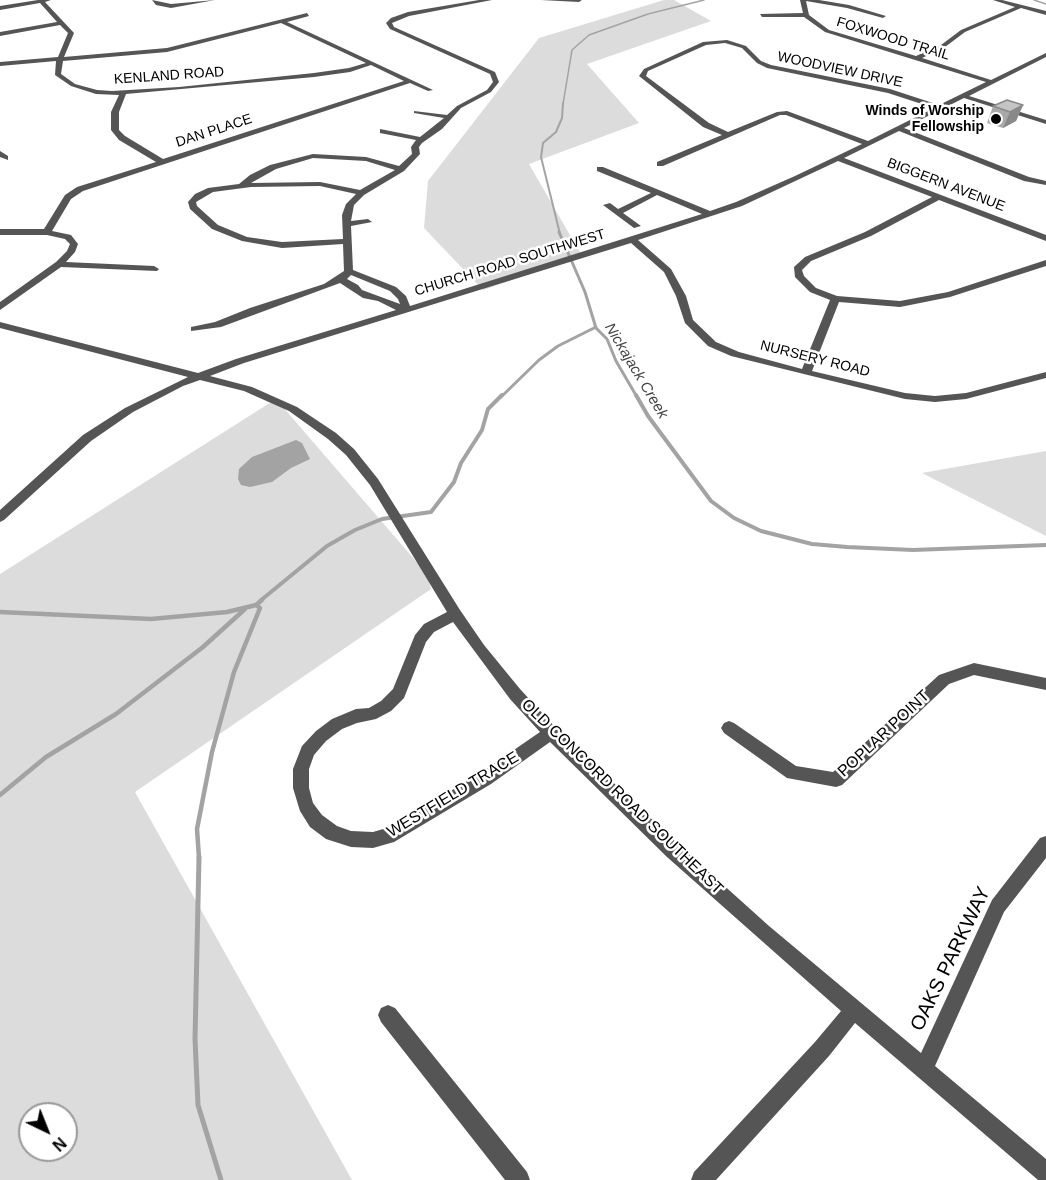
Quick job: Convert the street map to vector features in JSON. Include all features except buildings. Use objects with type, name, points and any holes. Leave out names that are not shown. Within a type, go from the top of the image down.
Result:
[{"type":"street","points":[[155,0],[158,4],[171,6],[212,0]]},
{"type":"street","points":[[350,271],[347,242],[348,209],[361,193],[401,169],[414,158],[416,144],[420,139],[459,107],[493,87],[496,82],[493,73],[389,25],[390,21],[399,16],[489,0]]},
{"type":"street","points":[[544,0],[579,0]]},
{"type":"street","points":[[762,15],[807,15],[803,0]]},
{"type":"street","points":[[808,0],[847,6],[883,16]]},
{"type":"street","points":[[996,0],[1046,13]]},
{"type":"street","points":[[0,8],[45,1],[70,33],[61,59]]},
{"type":"street","points":[[915,58],[943,46],[963,31],[1021,6]]},
{"type":"street","points":[[425,11],[438,19]]},
{"type":"street","points":[[0,64],[167,50],[307,15]]},
{"type":"street","name":"FOXWOOD TRAIL","points":[[807,15],[827,31],[992,82]]},
{"type":"street","points":[[283,22],[430,90]]},
{"type":"street","points":[[0,34],[60,23]]},
{"type":"street","name":"WOODVIEW DRIVE","points":[[729,135],[706,125],[642,76],[646,70],[705,43],[725,41],[744,47],[759,62],[768,67],[890,91],[938,107]]},
{"type":"street","name":"CHURCH ROAD SOUTHWEST","points":[[0,517],[74,448],[99,429],[145,401],[199,376],[554,265],[755,198],[1046,55]]},
{"type":"street","name":"KENLAND ROAD","points":[[61,59],[56,69],[64,80],[83,89],[123,93],[337,72],[372,63]]},
{"type":"street","name":"DAN PLACE","points":[[47,232],[68,197],[80,189],[410,81]]},
{"type":"street","points":[[123,93],[116,112],[115,130],[122,138],[162,162]]},
{"type":"street","points":[[963,96],[1046,122]]},
{"type":"street","points":[[416,112],[448,117]]},
{"type":"street","points":[[660,164],[783,112],[867,143]]},
{"type":"street","points":[[898,128],[1027,179],[1046,183]]},
{"type":"street","points":[[383,131],[420,139]]},
{"type":"street","points":[[242,186],[253,177],[273,167],[305,157],[332,152],[401,169]]},
{"type":"street","name":"BIGGERN AVENUE","points":[[837,158],[1046,238]]},
{"type":"street","points":[[600,169],[710,214]]},
{"type":"street","points":[[347,242],[267,247],[257,241],[224,232],[192,205],[195,199],[211,190],[242,186],[315,184],[342,187],[361,193]]},
{"type":"street","points":[[618,212],[656,193]]},
{"type":"street","points":[[938,197],[868,234],[803,262],[797,269],[802,282],[813,290],[835,298],[884,304],[921,301],[1046,263]]},
{"type":"street","points":[[607,205],[637,226]]},
{"type":"street","points":[[347,224],[368,222]]},
{"type":"street","points":[[257,241],[270,230]]},
{"type":"street","points":[[0,232],[47,232],[72,240],[73,248],[59,264],[0,307]]},
{"type":"street","name":"NURSERY ROAD","points":[[632,240],[668,271],[678,289],[688,321],[712,344],[735,354],[905,396],[935,399],[966,396],[1046,375]]},
{"type":"street","points":[[59,264],[154,269]]},
{"type":"street","points":[[195,328],[226,326],[253,310],[341,280],[350,271]]},
{"type":"street","points":[[350,271],[398,293],[403,298],[406,311]]},
{"type":"street","points":[[341,280],[355,287],[358,292],[381,299],[406,311]]},
{"type":"street","points":[[355,287],[371,280]]},
{"type":"street","points":[[300,295],[308,303]]},
{"type":"street","points":[[806,373],[835,298]]},
{"type":"street","points":[[245,302],[253,310]]},
{"type":"street","name":"OLD CONCORD ROAD SOUTHEAST","points":[[0,325],[264,395],[293,409],[321,427],[359,462],[387,501],[455,614],[515,694],[551,733],[673,851],[763,932],[924,1068],[1041,1174]]},
{"type":"street","name":"WESTFIELD TRACE","points":[[455,614],[429,628],[420,639],[399,693],[386,706],[371,714],[356,716],[338,724],[321,736],[309,751],[301,769],[301,788],[306,806],[316,821],[332,833],[351,839],[373,840],[394,834],[485,779],[551,733]]},
{"type":"street","name":"POPLAR POINT","points":[[729,728],[793,773],[836,780],[944,679],[974,669],[1046,684]]},
{"type":"street","name":"OAKS PARKWAY","points":[[924,1068],[998,906],[1046,844]]},
{"type":"street","points":[[702,1180],[822,1049],[854,1009]]},
{"type":"street","points":[[388,1015],[519,1180]]},
{"type":"shaded area","points":[[664,0],[674,0],[711,21],[587,64],[639,123],[529,164],[582,256],[483,290],[424,228],[428,181],[539,38]]},
{"type":"shaded area","points":[[276,399],[427,574],[431,589],[135,792],[352,1180],[0,1180],[0,574]]},
{"type":"shaded area","points":[[296,440],[302,443],[310,459],[291,468],[272,482],[250,487],[241,485],[238,479],[239,469],[252,457]]},
{"type":"shaded area","points":[[1046,451],[1046,536],[922,473]]},
{"type":"waterway","name":"Nickajack Creek","points":[[563,104],[572,50],[589,35],[648,14],[704,0]]},
{"type":"waterway","points":[[1034,0],[1046,4]]},
{"type":"waterway","name":"Nickajack Creek","points":[[560,234],[541,157],[543,143],[556,132],[562,118],[563,103]]},
{"type":"waterway","name":"Nickajack Creek","points":[[559,232],[585,292],[596,327]]},
{"type":"waterway","points":[[501,397],[539,360],[558,346],[596,327]]},
{"type":"waterway","name":"Nickajack Creek","points":[[596,327],[607,339],[616,361],[637,397]]},
{"type":"waterway","points":[[260,601],[327,546],[355,530],[382,519],[431,512],[454,482],[461,463],[482,430],[488,409],[502,395]]},
{"type":"waterway","name":"Nickajack Creek","points":[[636,395],[648,416],[711,501],[734,518],[761,531],[812,544],[847,547],[913,550],[1046,545]]},
{"type":"waterway","points":[[256,605],[262,600]]},
{"type":"waterway","points":[[0,612],[151,619],[227,612],[256,605]]},
{"type":"waterway","points":[[199,858],[197,829],[212,752],[234,672],[260,608],[256,605]]},
{"type":"waterway","points":[[0,795],[46,757],[116,714],[203,647],[245,609]]},
{"type":"waterway","points":[[199,858],[195,1039],[198,1105],[221,1180]]},
{"type":"place","name":"Winds of Worship Fellowship","points":[[996,119]]}]
